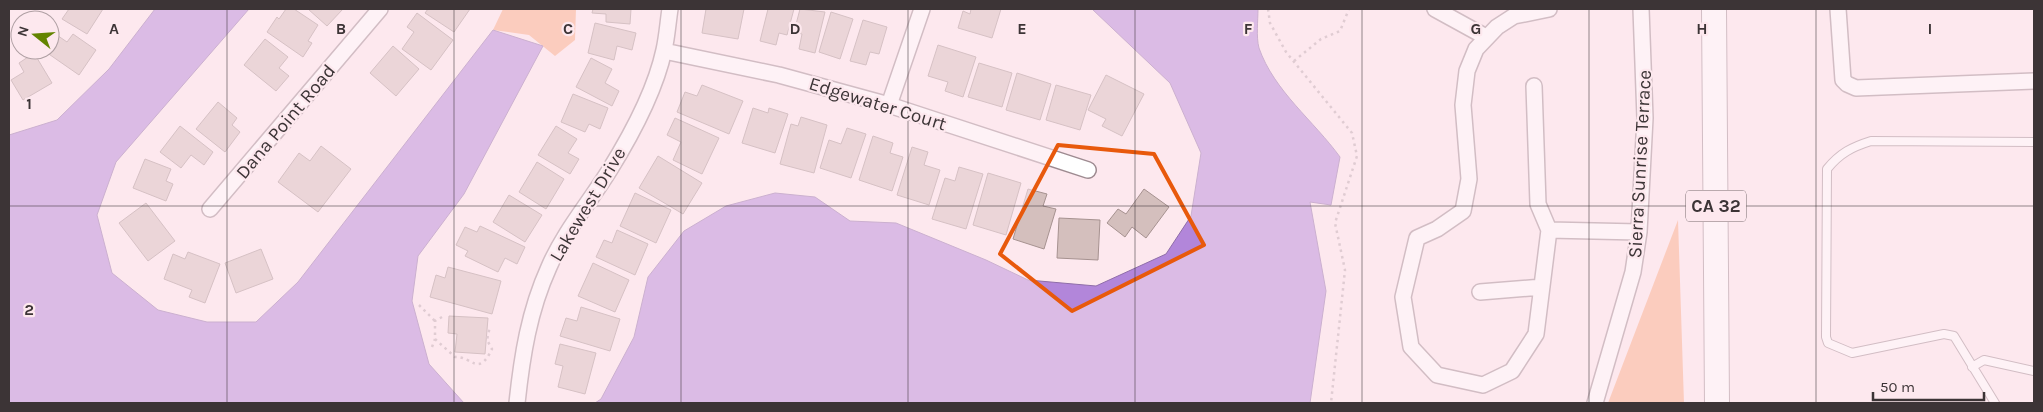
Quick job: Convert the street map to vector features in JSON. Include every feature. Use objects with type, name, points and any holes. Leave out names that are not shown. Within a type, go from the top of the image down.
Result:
[{"type":"main road","name":"CA 32","points":[[1714,9],[1717,403]]},
{"type":"street","name":"Dana Point Road","points":[[210,209],[380,9]]},
{"type":"street","name":"Lakewest Drive","points":[[517,403],[524,345],[534,305],[549,266],[572,226],[609,171],[640,114],[664,51],[670,9]]},
{"type":"street","points":[[889,105],[922,9]]},
{"type":"street","points":[[1435,9],[1486,37]]},
{"type":"street","points":[[1534,86],[1538,204],[1549,230],[1536,334],[1512,371],[1483,386],[1437,375],[1411,347],[1403,297],[1417,238],[1437,229],[1463,211],[1470,179],[1463,105],[1467,71],[1476,49],[1497,26],[1514,16],[1549,9]]},
{"type":"street","name":"Sierra Sunrise Terrace","points":[[1595,403],[1633,272],[1640,232],[1645,118],[1641,9]]},
{"type":"street","points":[[1838,9],[1844,80],[1847,84],[1856,88],[2034,81]]},
{"type":"street","name":"Edgewater Court","points":[[664,51],[779,74],[889,105],[1088,170]]},
{"type":"street","points":[[1549,230],[1640,232]]},
{"type":"street","points":[[1480,292],[1542,287]]},
{"type":"lane","points":[[1995,403],[1954,336],[1944,334],[1852,353],[1828,343],[1826,337],[1827,169],[1839,155],[1851,147],[1872,141],[2034,142]]},
{"type":"lane","points":[[1972,367],[1984,360],[2034,371]]},
{"type":"path","points":[[1268,9],[1270,23],[1286,52],[1352,133],[1356,156],[1335,223],[1345,270],[1331,403]]},
{"type":"path","points":[[1294,61],[1321,39],[1340,31],[1349,9]]},
{"type":"path","points":[[420,306],[435,321],[435,339],[432,348]]},
{"type":"path","points":[[435,321],[442,317]]},
{"type":"path","points":[[435,339],[455,358],[461,357],[472,365],[477,365],[487,359],[492,350],[486,340],[490,326]]},
{"type":"highlighted area","points":[[1058,145],[1154,154],[1204,245],[1072,311],[1000,254]]},
{"type":"shaded area","points":[[155,9],[249,9],[116,162],[97,215],[112,273],[158,310],[207,322],[256,322],[298,282],[493,30],[543,46],[464,194],[418,256],[412,301],[429,364],[464,403],[9,403],[9,135],[57,120],[109,69]]},
{"type":"shaded area","points":[[503,9],[576,9],[575,40],[555,56],[529,35],[493,30]]},
{"type":"shaded area","points":[[1092,9],[1258,9],[1258,44],[1266,64],[1284,92],[1340,157],[1331,205],[1310,202],[1326,291],[1310,403],[595,403],[601,399],[634,337],[648,277],[684,231],[726,206],[775,193],[815,197],[850,221],[896,223],[986,260],[1028,280],[1096,286],[1166,254],[1191,216],[1201,153],[1170,83]]},
{"type":"shaded area","points":[[1678,220],[1684,403],[1608,403]]},
{"type":"building","points":[[69,9],[103,9],[87,34],[62,19]]},
{"type":"building","points":[[286,9],[294,9],[318,25],[308,41],[312,43],[303,57],[267,32],[277,17],[279,19]]},
{"type":"building","points":[[308,9],[343,9],[327,26]]},
{"type":"building","points":[[428,9],[470,9],[454,32],[425,13]]},
{"type":"building","points":[[593,9],[631,9],[630,24],[606,22],[606,14],[592,13]]},
{"type":"building","points":[[706,9],[744,9],[738,39],[702,33]]},
{"type":"building","points":[[768,9],[794,9],[787,35],[779,33],[776,45],[760,41]]},
{"type":"building","points":[[800,9],[825,12],[815,53],[799,49],[802,34],[794,32]]},
{"type":"building","points":[[971,9],[1001,9],[992,38],[958,28],[963,11],[970,14]]},
{"type":"building","points":[[831,12],[853,19],[840,59],[819,52]]},
{"type":"building","points":[[417,13],[453,40],[431,70],[402,49],[414,32],[407,27]]},
{"type":"building","points":[[863,20],[887,27],[879,54],[870,52],[866,65],[850,61]]},
{"type":"building","points":[[595,23],[636,33],[632,50],[617,46],[614,60],[588,53]]},
{"type":"building","points":[[73,34],[96,50],[79,75],[57,60],[60,60],[60,37],[67,42]]},
{"type":"building","points":[[265,39],[288,57],[279,68],[289,76],[276,91],[244,65]]},
{"type":"building","points":[[938,45],[976,57],[963,97],[945,91],[948,82],[928,76]]},
{"type":"building","points":[[393,46],[419,69],[396,96],[370,73]]},
{"type":"building","points":[[591,58],[612,69],[605,83],[619,91],[612,106],[576,87]]},
{"type":"building","points":[[24,60],[38,60],[52,83],[23,100],[11,80],[24,72],[19,63]]},
{"type":"building","points":[[979,63],[1012,73],[1002,107],[968,97]]},
{"type":"building","points":[[1017,73],[1051,84],[1040,120],[1006,110]]},
{"type":"building","points":[[1106,75],[1144,94],[1122,136],[1102,126],[1106,119],[1088,110]]},
{"type":"building","points":[[702,85],[743,101],[729,134],[677,112],[685,92],[697,96]]},
{"type":"building","points":[[1056,85],[1091,95],[1080,130],[1046,120]]},
{"type":"building","points":[[573,94],[608,108],[600,129],[589,124],[585,132],[561,122]]},
{"type":"building","points":[[218,102],[237,118],[232,125],[240,132],[225,152],[196,129]]},
{"type":"building","points":[[753,108],[768,113],[769,108],[788,114],[775,153],[742,143]]},
{"type":"building","points":[[801,117],[827,125],[814,173],[780,164],[791,124],[798,126]]},
{"type":"building","points":[[675,118],[719,138],[702,174],[673,160],[681,142],[667,135]]},
{"type":"building","points":[[180,126],[213,152],[204,165],[191,155],[181,168],[160,152]]},
{"type":"building","points":[[556,126],[577,139],[568,153],[579,159],[570,174],[538,155]]},
{"type":"building","points":[[847,128],[866,134],[851,178],[820,168],[829,140],[841,144]]},
{"type":"building","points":[[873,136],[893,143],[890,153],[903,157],[892,191],[859,180]]},
{"type":"building","points":[[321,146],[351,169],[318,212],[278,182],[299,153],[310,161]]},
{"type":"building","points":[[912,147],[928,152],[924,165],[940,170],[929,205],[897,195]]},
{"type":"building","points":[[658,156],[702,183],[683,214],[639,188]]},
{"type":"building","points":[[145,159],[171,169],[166,181],[173,184],[166,201],[133,188]]},
{"type":"building","points":[[537,162],[564,179],[546,209],[519,192]]},
{"type":"building","points":[[959,167],[983,174],[966,229],[932,219],[945,178],[955,181]]},
{"type":"building","points":[[988,173],[1021,183],[1006,235],[973,225]]},
{"type":"building","points":[[1028,189],[1047,194],[1043,206],[1056,209],[1044,249],[1013,239]]},
{"type":"building","points":[[1144,189],[1169,207],[1146,238],[1132,227],[1125,237],[1107,223],[1118,209],[1126,214]]},
{"type":"building","points":[[635,193],[671,210],[656,243],[620,226]]},
{"type":"building","points":[[509,195],[542,215],[525,242],[493,222]]},
{"type":"building","points":[[146,203],[175,241],[148,261],[119,223]]},
{"type":"building","points":[[1059,218],[1100,220],[1098,260],[1057,258]]},
{"type":"building","points":[[480,226],[525,247],[517,264],[505,258],[498,272],[465,256],[468,251],[456,245],[465,227],[477,232]]},
{"type":"building","points":[[617,230],[648,244],[635,275],[596,257],[604,240],[612,243]]},
{"type":"building","points":[[261,249],[273,279],[236,293],[225,263]]},
{"type":"building","points":[[188,252],[220,264],[205,303],[189,297],[192,290],[164,279],[173,254],[185,259]]},
{"type":"building","points":[[593,263],[629,280],[615,312],[578,296]]},
{"type":"building","points":[[448,267],[501,281],[492,314],[430,297],[436,275],[445,278]]},
{"type":"building","points":[[581,307],[620,319],[610,351],[560,336],[566,318],[577,321]]},
{"type":"building","points":[[449,316],[488,318],[485,354],[455,352],[457,334],[448,333]]},
{"type":"building","points":[[560,344],[596,353],[585,394],[558,387],[563,366],[555,364]]}]
